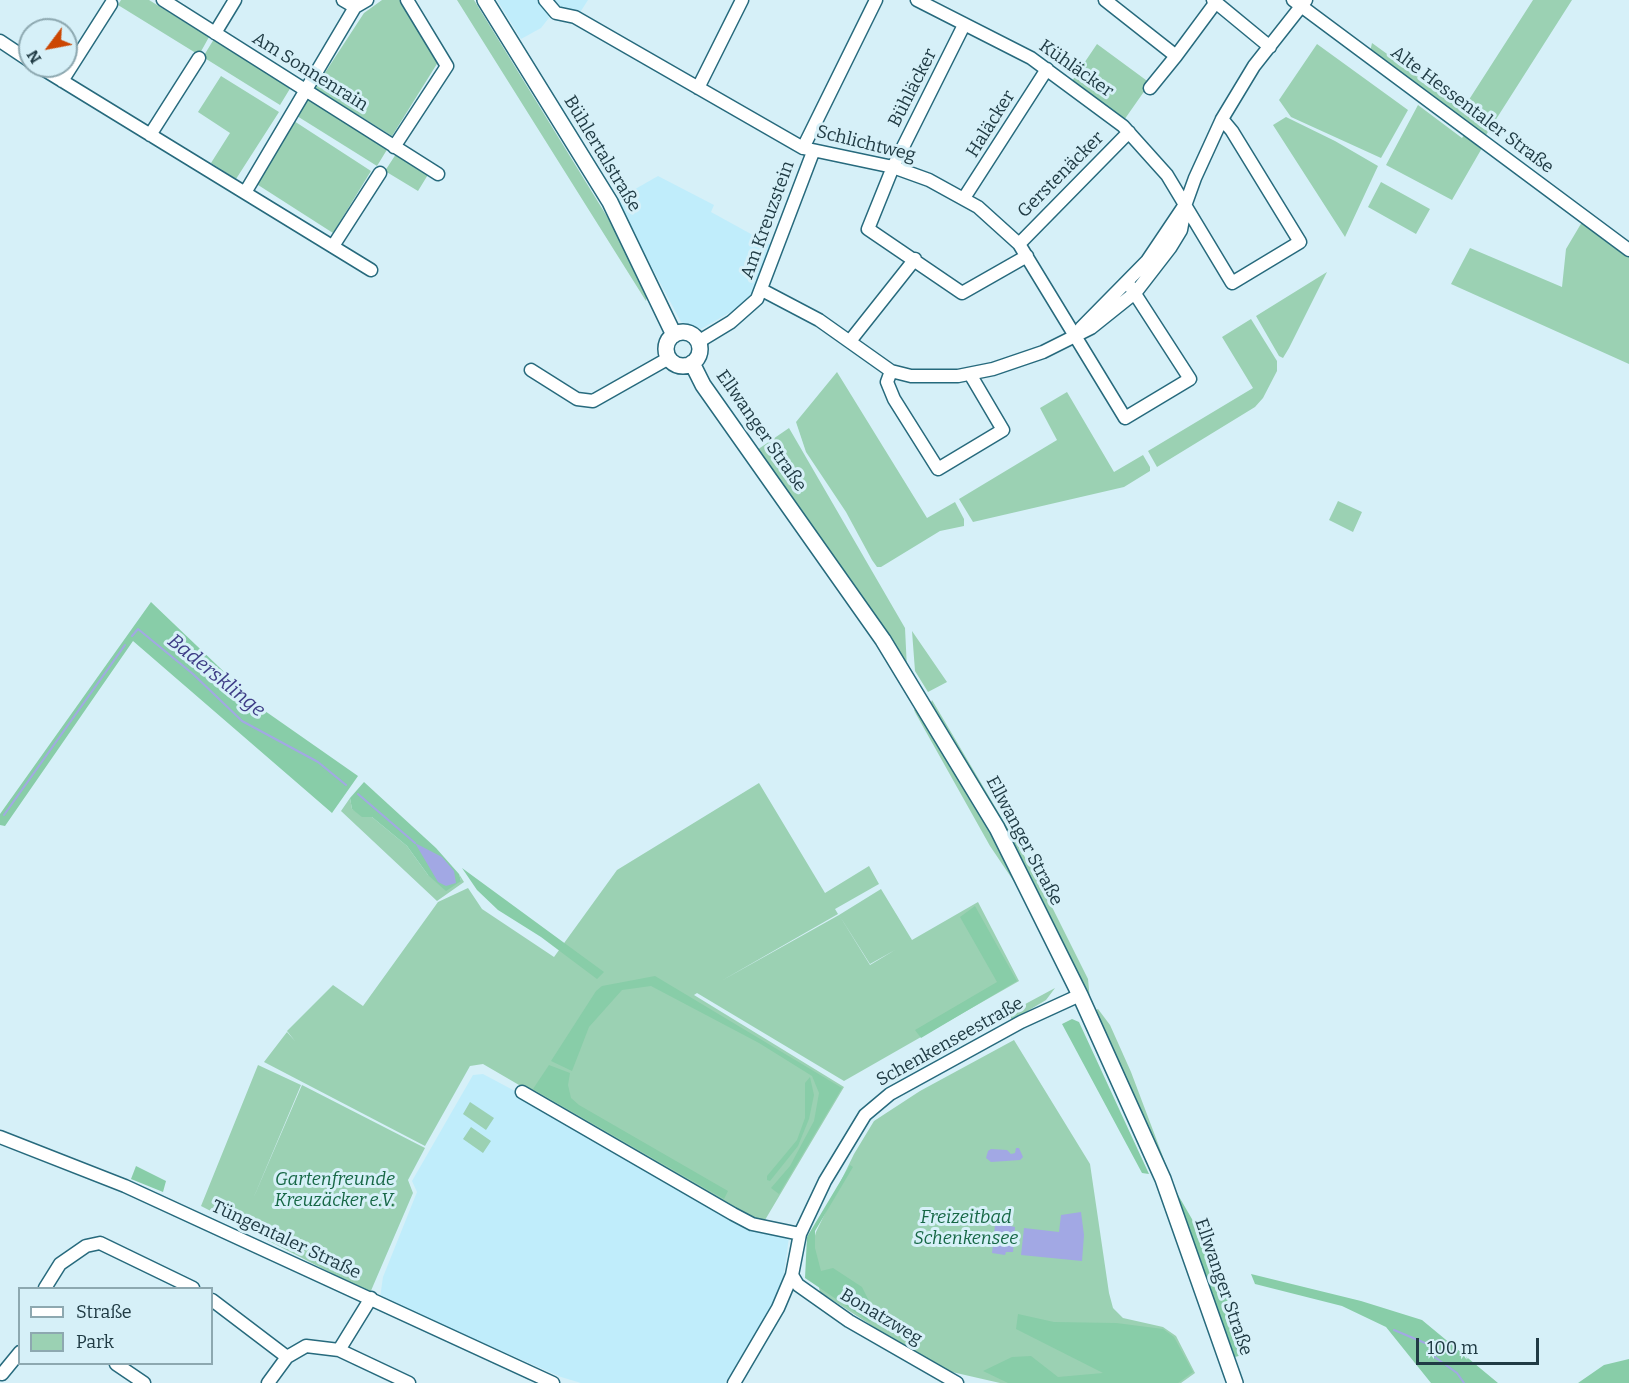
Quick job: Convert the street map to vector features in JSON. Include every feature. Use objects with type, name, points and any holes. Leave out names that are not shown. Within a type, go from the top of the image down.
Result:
[{"type":"main road","name":"Bühlertalstraße","points":[[485,0],[610,202],[674,335]]},
{"type":"main road","points":[[685,332],[698,342],[700,351],[692,363],[682,366],[669,358],[666,348],[674,335],[685,332]]},
{"type":"main road","name":"Ellwanger Straße","points":[[692,363],[703,385],[849,589],[923,702],[997,828],[1080,995],[1163,1179],[1235,1383]]},
{"type":"street","name":"Am Sonnenrain","points":[[163,0],[438,174]]},
{"type":"street","points":[[215,33],[235,0]]},
{"type":"street","points":[[343,0],[355,7]]},
{"type":"street","points":[[246,191],[355,7],[367,0]]},
{"type":"street","points":[[394,147],[447,66],[407,0]]},
{"type":"street","name":"Schlichtweg","points":[[545,0],[556,13],[575,17],[808,150],[893,166],[930,180],[964,198],[1019,244],[1125,418],[1190,379],[1132,287]]},
{"type":"street","points":[[698,88],[742,0]]},
{"type":"street","name":"Am Kreuzstein","points":[[698,342],[744,313],[762,290],[808,150],[876,0]]},
{"type":"street","name":"Kühläcker","points":[[917,0],[1047,69],[1129,132],[1154,158],[1186,203],[1232,283],[1300,242],[1232,131],[1222,119]]},
{"type":"street","points":[[1105,0],[1176,56]]},
{"type":"street","points":[[1150,88],[1215,1],[1270,47]]},
{"type":"street","points":[[762,290],[819,320],[891,371],[930,378],[970,374],[1043,352],[1075,335],[1111,314],[1132,287],[1155,269],[1181,230],[1186,203],[1222,119],[1254,66],[1270,47],[1300,2]]},
{"type":"street","name":"Alte Hessentaler Straße","points":[[1300,2],[1629,250]]},
{"type":"street","points":[[62,81],[111,4]]},
{"type":"street","name":"Bühläcker","points":[[915,259],[868,229],[893,166],[964,25]]},
{"type":"street","points":[[0,41],[18,53]]},
{"type":"street","points":[[150,135],[200,58]]},
{"type":"street","name":"Haläcker","points":[[964,198],[1047,69]]},
{"type":"street","points":[[57,78],[246,191],[371,270]]},
{"type":"street","name":"Gerstenäcker","points":[[1019,244],[1129,132]]},
{"type":"street","points":[[333,246],[380,172]]},
{"type":"street","points":[[850,341],[915,259],[963,294],[1027,256]]},
{"type":"street","points":[[531,370],[577,399],[593,400],[669,358]]},
{"type":"street","points":[[891,371],[887,382],[894,399],[938,469],[1003,430],[970,374]]},
{"type":"street","name":"Schenkenseestraße","points":[[734,1383],[778,1308],[792,1275],[800,1234],[829,1174],[854,1132],[873,1106],[890,1094],[1021,1022],[1080,995]]},
{"type":"street","points":[[522,1092],[742,1219],[752,1224],[800,1234]]},
{"type":"street","name":"Tüngentaler Straße","points":[[0,1137],[125,1186],[553,1383]]},
{"type":"street","points":[[46,1287],[60,1264],[81,1249],[100,1243],[191,1287]]},
{"type":"street","name":"Bonatzweg","points":[[792,1275],[798,1286],[849,1321],[957,1383]]},
{"type":"street","points":[[339,1350],[371,1298]]},
{"type":"street","points":[[213,1301],[287,1357]]},
{"type":"street","points":[[268,1383],[287,1357],[306,1346],[339,1350],[395,1380],[409,1383]]},
{"type":"street","points":[[3,1376],[18,1355]]},
{"type":"street","points":[[117,1365],[144,1383]]},
{"type":"shaded area","points":[[497,0],[543,0],[552,14],[541,28],[521,39]]},
{"type":"shaded area","points":[[551,0],[588,0],[579,14],[556,10]]},
{"type":"shaded area","points":[[658,176],[714,205],[711,212],[771,245],[750,301],[701,329],[681,322],[616,200]]},
{"type":"shaded area","points":[[483,1074],[789,1237],[782,1288],[725,1383],[581,1383],[561,1377],[380,1298],[383,1277],[417,1192],[412,1181],[473,1075]]},
{"type":"green space","points":[[121,0],[149,0],[209,37],[199,55],[118,5]]},
{"type":"green space","points":[[382,0],[404,0],[440,59],[392,136],[315,88],[364,13]]},
{"type":"green space","points":[[457,0],[474,0],[619,236],[648,293],[646,301]]},
{"type":"green space","points":[[1533,0],[1572,0],[1486,135],[1370,52],[1372,43],[1463,109]]},
{"type":"green space","points":[[214,39],[291,87],[280,105],[203,57]]},
{"type":"green space","points":[[1097,44],[1150,83],[1122,123],[1072,81]]},
{"type":"green space","points":[[1317,44],[1408,110],[1381,158],[1291,117],[1279,100]]},
{"type":"green space","points":[[221,76],[279,112],[236,179],[211,163],[230,133],[198,112]]},
{"type":"green space","points":[[308,98],[388,148],[377,166],[297,116]]},
{"type":"green space","points":[[1418,105],[1462,138],[1465,134],[1482,148],[1452,200],[1386,165]]},
{"type":"green space","points":[[1286,117],[1335,141],[1378,166],[1345,237],[1273,125]]},
{"type":"green space","points":[[294,121],[371,171],[333,233],[255,183]]},
{"type":"green space","points":[[396,154],[429,173],[418,191],[385,171]]},
{"type":"green space","points":[[1381,182],[1430,209],[1416,234],[1368,207]]},
{"type":"green space","points":[[1582,222],[1629,255],[1629,364],[1451,284],[1470,248],[1562,287],[1566,249]]},
{"type":"green space","points":[[1327,272],[1289,348],[1283,358],[1279,356],[1256,316]]},
{"type":"green space","points":[[1251,319],[1277,361],[1277,371],[1263,398],[1255,407],[1157,467],[1148,451],[1253,388],[1222,337]]},
{"type":"green space","points":[[837,372],[927,518],[955,502],[964,519],[964,526],[940,531],[881,567],[877,567],[872,560],[846,512],[806,452],[796,422]]},
{"type":"green space","points":[[1067,392],[1114,472],[1143,455],[1150,471],[1124,487],[973,522],[959,499],[1057,440],[1040,408]]},
{"type":"green space","points":[[789,428],[905,628],[907,669],[813,527],[757,450]]},
{"type":"green space","points":[[1338,501],[1362,512],[1353,532],[1329,520]]},
{"type":"green space","points":[[151,602],[265,711],[358,776],[332,813],[133,641],[5,826],[0,825],[0,814]]},
{"type":"green space","points":[[912,631],[947,682],[928,692],[915,671]]},
{"type":"green space","points":[[932,700],[1039,881],[1088,979],[1090,1000],[1038,895],[930,705]]},
{"type":"green space","points":[[917,707],[974,799],[1021,892],[990,846],[916,714],[914,710]]},
{"type":"green space","points":[[364,782],[436,848],[459,874],[461,881],[446,891],[428,875],[407,846],[372,817],[362,817],[352,809],[350,798]]},
{"type":"green space","points":[[759,783],[825,893],[869,866],[879,884],[835,909],[838,914],[721,981],[839,915],[881,889],[912,940],[978,902],[1019,981],[844,1081],[697,993],[694,995],[844,1087],[765,1220],[749,1219],[483,1064],[470,1066],[425,1146],[264,1062],[287,1032],[295,1041],[287,1031],[333,985],[363,1006],[438,902],[468,888],[482,909],[554,957],[617,870]],"holes":[[[839,915],[870,964],[895,950],[870,965]]]},
{"type":"green space","points":[[350,798],[352,809],[372,817],[407,846],[428,875],[461,881],[459,874],[464,882],[437,901],[341,811]]},
{"type":"green space","points":[[462,868],[604,972],[597,979],[541,937],[498,910],[477,890]]},
{"type":"green space","points":[[975,906],[1017,981],[921,1038],[915,1030],[997,982],[960,917]]},
{"type":"green space","points":[[655,976],[842,1088],[779,1194],[771,1188],[790,1166],[814,1121],[819,1093],[812,1076],[759,1043],[651,986],[622,990],[589,1027],[572,1071],[551,1061],[596,991],[602,986]]},
{"type":"green space","points":[[1055,988],[1046,1000],[1011,1021],[1011,1014],[1016,1009]]},
{"type":"green space","points":[[1098,1009],[1110,1025],[1131,1072],[1168,1170],[1163,1168],[1096,1010]]},
{"type":"green space","points":[[1072,1019],[1079,1022],[1149,1174],[1142,1173],[1062,1024]]},
{"type":"green space","name":"Freizeitbad Schenkensee","points":[[1014,1040],[1090,1164],[1113,1308],[1123,1318],[1163,1327],[1176,1336],[1195,1373],[1181,1383],[1000,1383],[952,1372],[900,1344],[820,1292],[811,1250],[816,1232],[854,1154],[874,1121],[920,1091]]},
{"type":"green space","name":"Gartenfreunde Kreuzäcker e.V.","points":[[258,1065],[301,1085],[253,1199],[302,1085],[425,1148],[408,1180],[413,1193],[370,1293],[201,1206]]},
{"type":"green space","points":[[549,1065],[570,1073],[568,1085],[571,1098],[579,1105],[728,1191],[724,1199],[533,1089]]},
{"type":"green space","points":[[810,1077],[814,1095],[809,1119],[798,1146],[770,1181],[767,1180],[767,1176],[797,1140],[805,1118],[805,1083]]},
{"type":"green space","points":[[470,1102],[494,1118],[486,1130],[463,1114]]},
{"type":"green space","points":[[471,1127],[491,1141],[483,1153],[463,1139]]},
{"type":"green space","points":[[850,1165],[853,1167],[815,1231],[815,1248],[821,1271],[833,1268],[862,1287],[872,1307],[870,1322],[805,1278],[807,1237]]},
{"type":"green space","points":[[136,1166],[166,1181],[163,1192],[131,1179]]},
{"type":"green space","points":[[1174,1188],[1218,1264],[1242,1355],[1235,1357]]},
{"type":"green space","points":[[1251,1274],[1361,1301],[1422,1320],[1498,1383],[1431,1383],[1386,1327],[1342,1306],[1255,1284]]},
{"type":"green space","points":[[1018,1314],[1054,1322],[1116,1323],[1163,1329],[1174,1337],[1193,1372],[1178,1383],[1008,1383],[983,1371],[1012,1357],[1031,1356],[1058,1377],[1103,1373],[1016,1329]]},
{"type":"green space","points":[[1629,1359],[1629,1383],[1578,1383],[1604,1365]]},
{"type":"water","points":[[415,843],[442,857],[454,871],[456,883],[446,886],[438,882]]},
{"type":"water","points":[[1016,1148],[1019,1148],[1023,1157],[1020,1160],[991,1162],[986,1158],[991,1149],[1007,1150],[1011,1154],[1015,1153]]},
{"type":"water","points":[[1081,1212],[1084,1235],[1082,1261],[1021,1255],[1024,1228],[1059,1232],[1061,1215]]},
{"type":"water","points":[[995,1225],[1015,1227],[1013,1252],[1006,1252],[1005,1255],[992,1253],[993,1245],[988,1242],[990,1236],[994,1234]]},
{"type":"waterway","name":"Badersklinge","points":[[132,636],[138,629],[193,674],[242,721],[318,762],[346,785]]},
{"type":"waterway","name":"Badersklinge","points":[[4,815],[125,645]]},
{"type":"waterway","name":"Badersklinge","points":[[358,794],[415,843]]},
{"type":"waterway","name":"Badersklinge","points":[[1394,1330],[1425,1343]]},
{"type":"waterway","name":"Badersklinge","points":[[1432,1355],[1457,1373],[1464,1383]]}]
